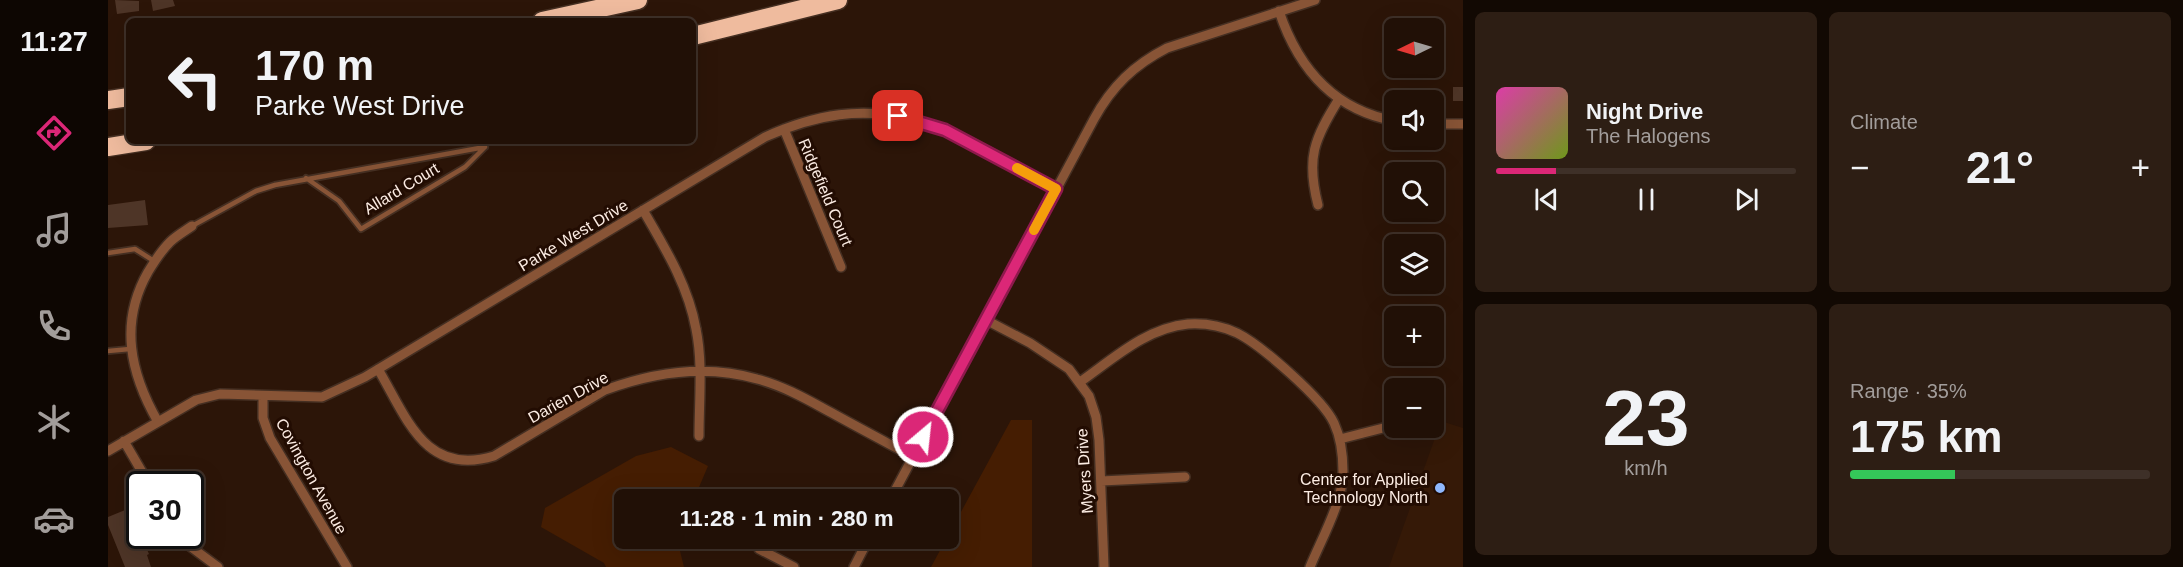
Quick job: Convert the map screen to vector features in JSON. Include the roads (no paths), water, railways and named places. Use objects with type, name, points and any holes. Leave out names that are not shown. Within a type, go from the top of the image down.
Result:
[{"type":"highway","points":[[556,18],[638,0]]},
{"type":"highway","points":[[696,35],[838,0]]},
{"type":"highway","points":[[108,100],[126,97]]},
{"type":"highway","points":[[108,147],[127,144]]},
{"type":"street","points":[[896,489],[1106,98],[1130,71],[1167,48],[1315,0]]},
{"type":"street","points":[[1279,11],[1290,40],[1301,60],[1322,84],[1339,99],[1384,118]]},
{"type":"street","points":[[1318,205],[1311,167],[1314,149],[1319,133],[1339,99]]},
{"type":"street","name":"Parke West Drive","points":[[108,451],[196,400],[220,394],[322,397],[378,369],[746,148],[805,121],[852,113],[898,116],[945,130],[1056,189]]},
{"type":"street","points":[[1444,124],[1463,124]]},
{"type":"street","name":"Ridgefield Court","points":[[784,129],[841,267]]},
{"type":"street","points":[[643,210],[672,260],[685,290],[696,329],[699,371],[699,436]]},
{"type":"street","name":"Allard Court","points":[[158,422],[136,377],[130,349],[132,315],[137,291],[154,261],[170,242],[192,226]]},
{"type":"street","name":"Myers Drive","points":[[986,320],[1070,369],[1089,396],[1096,417],[1104,567]]},
{"type":"street","points":[[1080,382],[1138,341],[1156,332],[1188,324],[1212,325],[1235,332],[1250,340],[1323,405],[1334,422],[1340,439],[1343,476],[1339,494],[1310,567]]},
{"type":"street","name":"Darien Drive","points":[[378,369],[414,431],[425,444],[437,454],[462,461],[478,461],[494,456],[614,387],[662,374],[699,371],[757,378],[781,387],[913,457]]},
{"type":"street","name":"Covington Avenue","points":[[263,396],[263,418],[270,438],[347,567]]},
{"type":"street","points":[[1340,439],[1384,428]]},
{"type":"street","points":[[124,441],[141,471]]},
{"type":"street","points":[[1101,481],[1185,477]]},
{"type":"street","points":[[194,549],[218,567]]},
{"type":"street","points":[[759,549],[794,567]]},
{"type":"street","points":[[854,567],[863,549]]},
{"type":"lane","name":"Allard Court","points":[[192,226],[256,191],[306,178],[485,147],[465,167],[361,229],[339,201],[306,178]]},
{"type":"lane","points":[[108,253],[135,249],[154,261]]},
{"type":"lane","points":[[108,351],[130,349]]},
{"type":"place","name":"Center for Applied Technology North","points":[[1440,488]]}]
